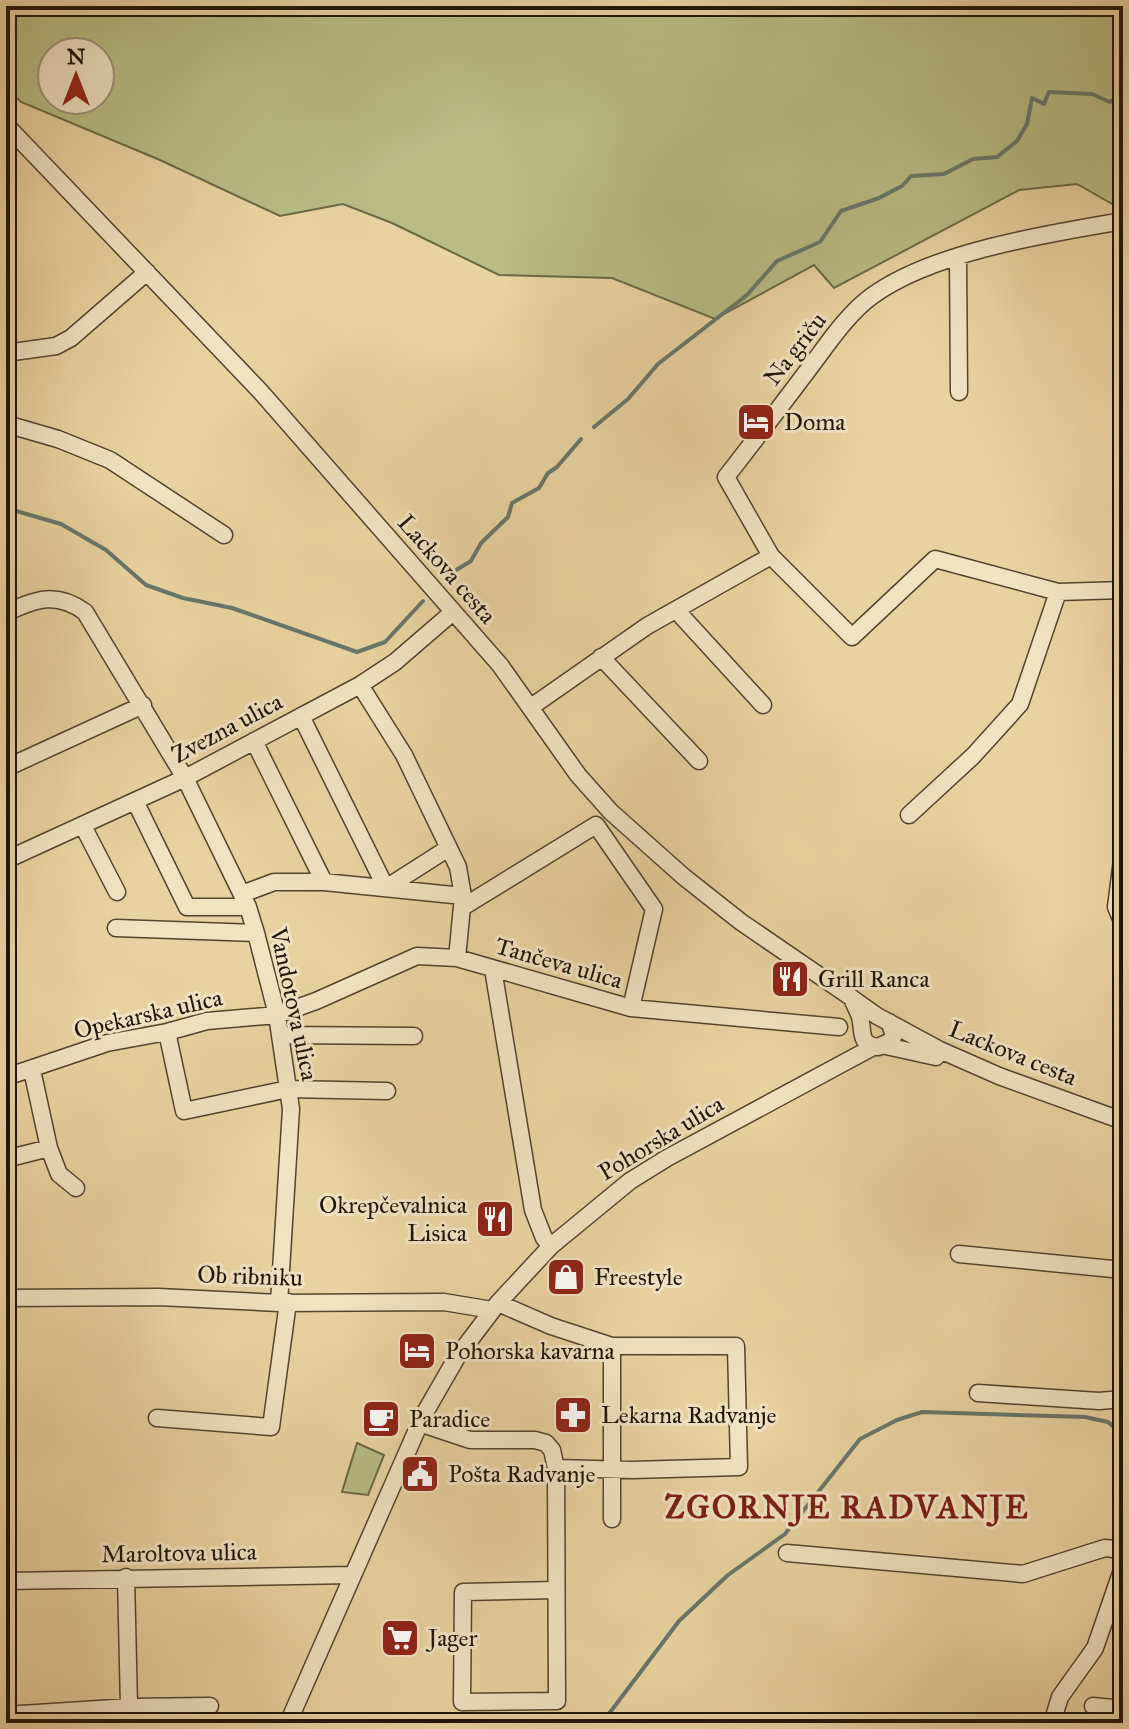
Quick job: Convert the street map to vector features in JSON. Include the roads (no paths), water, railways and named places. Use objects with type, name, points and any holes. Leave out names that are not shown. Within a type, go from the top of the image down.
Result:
[{"type":"street","name":"Lackova cesta","points":[[6,125],[260,391],[500,665],[578,775],[611,812],[684,877],[741,922],[883,1019],[940,1050],[999,1076],[1123,1121]]},
{"type":"street","name":"Na griču","points":[[1123,221],[1039,236],[958,257],[895,281],[870,297],[833,336],[726,477],[771,556],[852,637],[935,559],[1058,592],[1123,590]]},
{"type":"street","points":[[958,257],[959,392]]},
{"type":"street","points":[[6,353],[56,346],[71,338],[147,272]]},
{"type":"street","points":[[6,424],[58,439],[110,460],[224,535]]},
{"type":"street","points":[[531,707],[601,657],[771,556]]},
{"type":"street","points":[[909,815],[973,756],[1020,704],[1058,592]]},
{"type":"street","name":"Vandotova ulica","points":[[6,613],[24,604],[54,598],[74,603],[85,612],[185,778],[245,901],[277,1015],[291,1109],[283,1302],[271,1427],[157,1418]]},
{"type":"street","points":[[676,610],[763,705]]},
{"type":"street","name":"Zvezna ulica","points":[[6,860],[185,778],[360,685],[395,662],[453,612]]},
{"type":"street","points":[[601,657],[699,761]]},
{"type":"street","points":[[360,685],[404,755],[458,867],[463,901],[457,958]]},
{"type":"street","points":[[6,768],[143,705]]},
{"type":"street","points":[[301,716],[386,888]]},
{"type":"street","points":[[254,741],[324,882]]},
{"type":"street","points":[[135,801],[187,907],[245,901],[274,882],[324,882],[386,888],[463,901],[596,825],[654,909],[631,1008]]},
{"type":"street","points":[[83,826],[117,892]]},
{"type":"street","points":[[386,888],[447,849]]},
{"type":"street","points":[[1123,853],[1116,907],[1123,924]]},
{"type":"street","points":[[116,928],[256,933]]},
{"type":"street","name":"Tančeva ulica","points":[[277,1015],[417,956],[457,958],[631,1008],[839,1027]]},
{"type":"street","points":[[493,969],[533,1210],[544,1238],[551,1246]]},
{"type":"street","points":[[852,998],[870,1038]]},
{"type":"street","name":"Opekarska ulica","points":[[6,1077],[107,1043],[207,1021],[277,1015]]},
{"type":"street","points":[[866,1019],[883,1019],[894,1035],[870,1038],[866,1019]]},
{"type":"street","points":[[167,1032],[184,1111],[288,1089],[387,1091]]},
{"type":"street","points":[[280,1035],[414,1036]]},
{"type":"street","points":[[870,1038],[999,1076]]},
{"type":"street","name":"Pohorska ulica","points":[[288,1723],[419,1423],[457,1357],[495,1306],[551,1246],[605,1200],[643,1173],[847,1060],[870,1038]]},
{"type":"street","points":[[32,1070],[49,1148],[59,1174],[76,1188]]},
{"type":"street","points":[[6,1159],[49,1148]]},
{"type":"street","points":[[959,1254],[1123,1270]]},
{"type":"street","name":"Ob ribniku","points":[[6,1298],[159,1297],[283,1302],[444,1302],[495,1306]]},
{"type":"street","points":[[495,1306],[612,1346],[736,1346],[739,1467],[556,1468]]},
{"type":"street","points":[[612,1346],[612,1519]]},
{"type":"street","points":[[978,1393],[1099,1401],[1123,1399]]},
{"type":"street","points":[[419,1423],[470,1440],[535,1440],[546,1443],[552,1450],[556,1468],[557,1701],[462,1702],[463,1592],[556,1590]]},
{"type":"street","points":[[787,1553],[1023,1574],[1105,1548],[1123,1550]]},
{"type":"street","points":[[1052,1723],[1060,1697],[1095,1648],[1123,1567]]},
{"type":"street","name":"Maroltova ulica","points":[[6,1581],[352,1575]]},
{"type":"street","points":[[126,1577],[129,1707]]},
{"type":"street","points":[[6,1715],[129,1707],[210,1706]]},
{"type":"street","points":[[1093,1706],[1123,1709]]},
{"type":"waterway","points":[[594,427],[628,399],[658,364],[747,295],[777,261],[820,242],[841,211],[879,198],[902,186],[911,176],[944,174],[973,159],[997,157],[1017,141],[1027,124],[1032,98],[1044,104],[1049,92],[1092,94],[1110,102],[1123,94]]},
{"type":"waterway","points":[[448,575],[471,561],[481,543],[508,517],[512,503],[539,488],[548,473],[581,439]]},
{"type":"waterway","points":[[6,508],[61,524],[106,550],[146,585],[183,598],[232,608],[357,652],[385,642],[423,601]]},
{"type":"waterway","points":[[602,1723],[679,1621],[728,1575],[785,1534],[860,1439],[897,1420],[922,1412],[1085,1417],[1108,1422],[1123,1435]]},
{"type":"place","name":"Doma","points":[[756,422]]},
{"type":"place","name":"Grill Ranca","points":[[790,979]]},
{"type":"place","name":"Okrepčevalnica Lisica","points":[[495,1219]]},
{"type":"place","name":"Freestyle","points":[[566,1277]]},
{"type":"place","name":"Pohorska kavarna","points":[[417,1351]]},
{"type":"place","name":"Lekarna Radvanje","points":[[573,1415]]},
{"type":"place","name":"Paradice","points":[[381,1419]]},
{"type":"place","name":"Pošta Radvanje","points":[[420,1474]]},
{"type":"place","name":"Jager","points":[[400,1638]]},
{"type":"district","name":"ZGORNJE RADVANJE","points":[[847,1507]]}]
